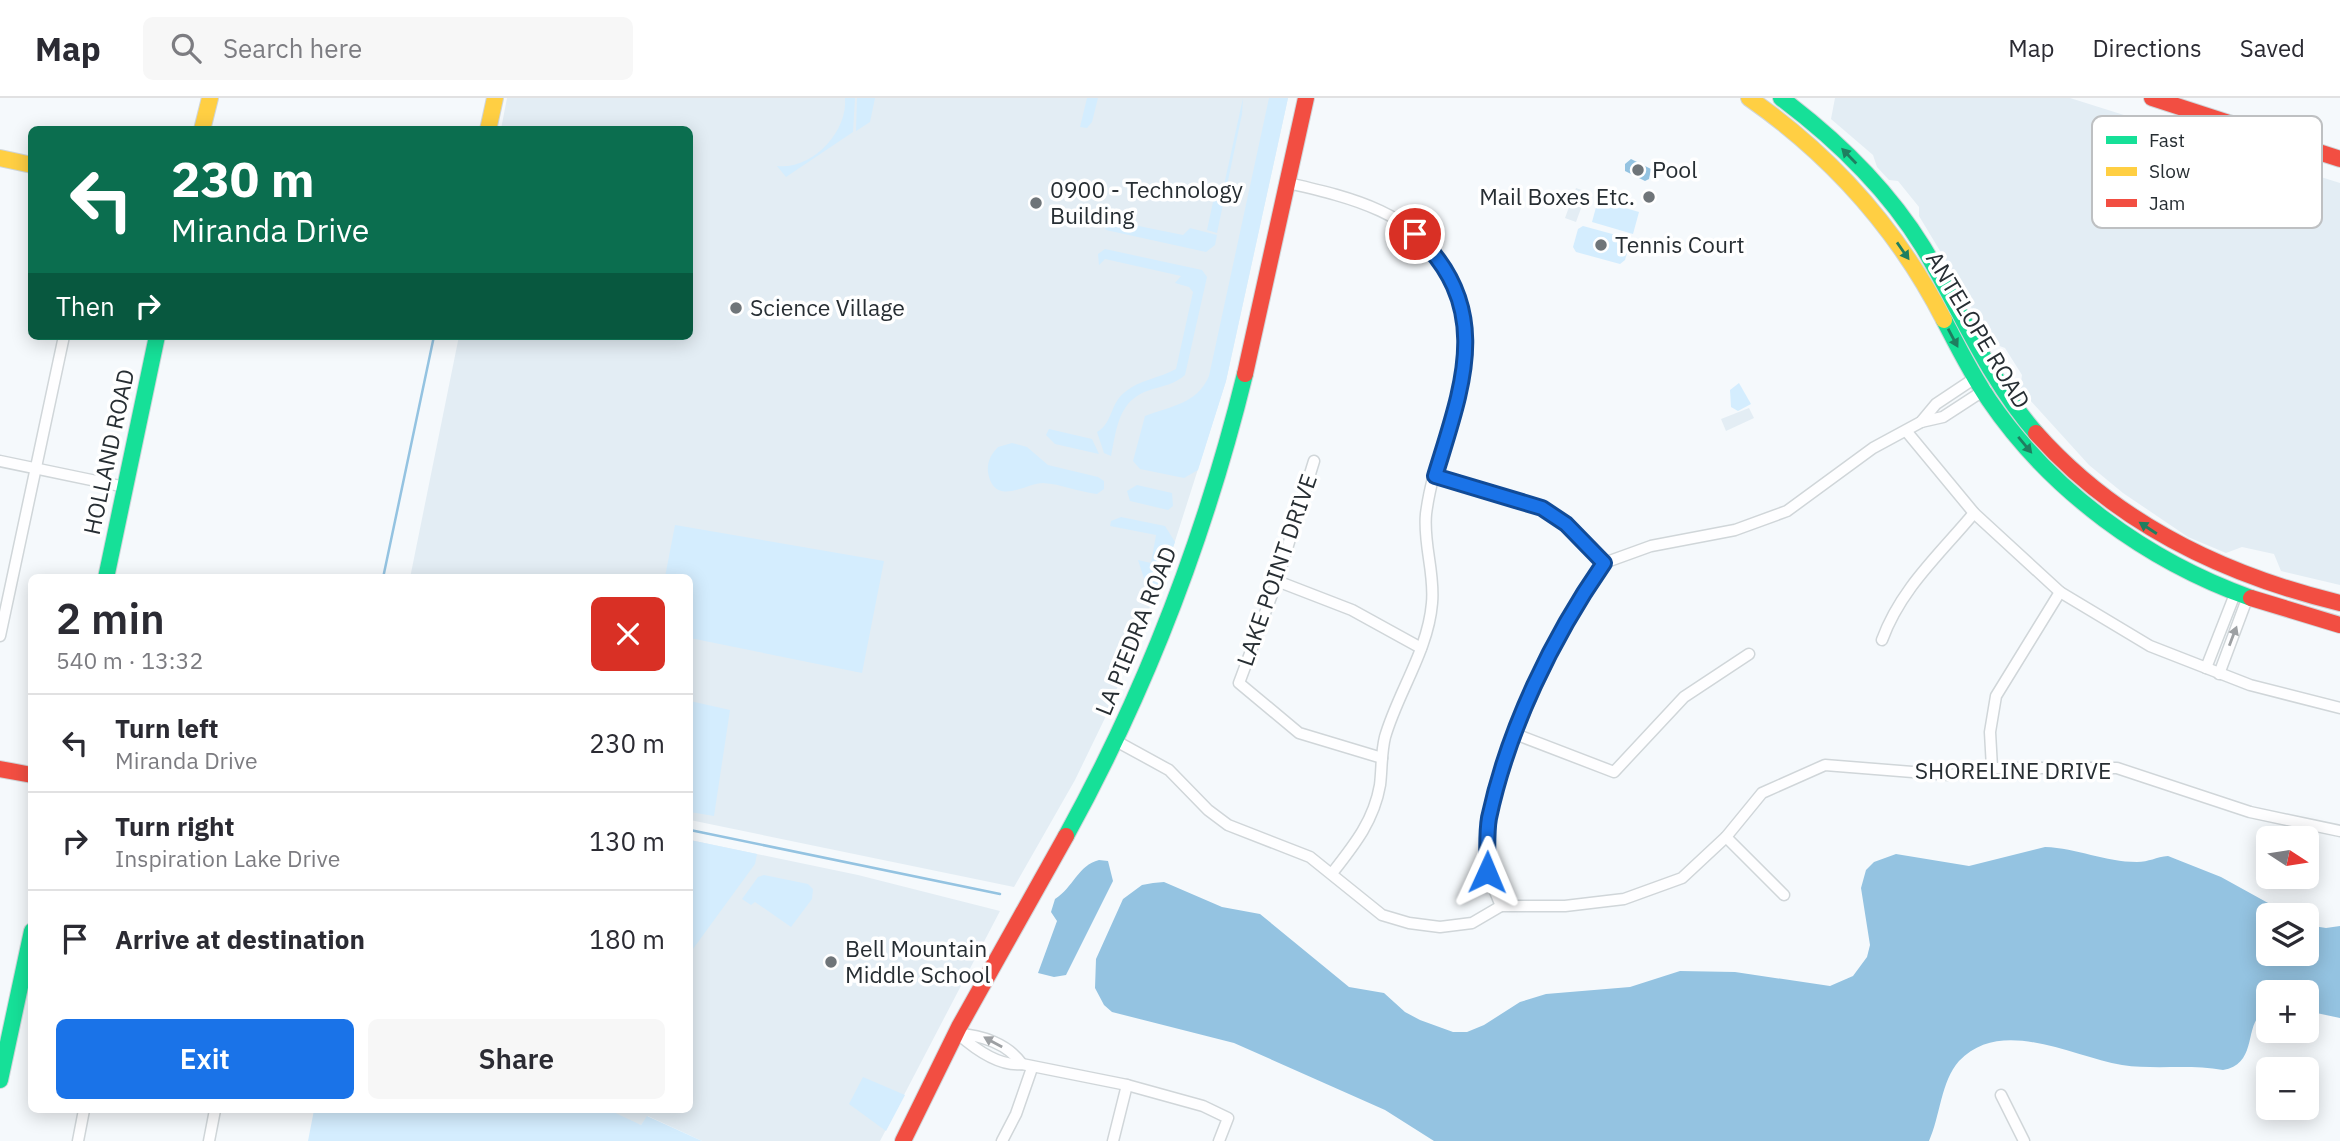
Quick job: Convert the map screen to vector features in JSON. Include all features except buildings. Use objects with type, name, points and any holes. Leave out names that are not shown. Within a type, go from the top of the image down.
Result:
[{"type":"main road","points":[[203,126],[210,98]]},
{"type":"main road","points":[[489,126],[495,98]]},
{"type":"main road","name":"LA PIEDRA ROAD","points":[[903,1141],[1116,741],[1161,642],[1224,457],[1306,98]]},
{"type":"main road","name":"ANTELOPE ROAD","points":[[1749,98],[1818,151],[1869,205],[1925,284],[1979,385],[2029,450],[2060,482],[2116,530],[2147,550],[2241,596],[2340,625]]},
{"type":"main road","name":"ANTELOPE ROAD","points":[[1781,98],[1833,139],[1895,206],[1924,247],[1998,381],[2018,411],[2050,446],[2113,504],[2184,550],[2253,579],[2337,602]]},
{"type":"main road","points":[[2152,98],[2207,116]]},
{"type":"main road","points":[[2322,153],[2340,159]]},
{"type":"main road","points":[[0,158],[28,164]]},
{"type":"main road","name":"HOLLAND ROAD","points":[[107,574],[156,340]]},
{"type":"main road","points":[[2147,550],[2163,550],[2231,581],[2244,583],[2253,579]]},
{"type":"main road","points":[[2241,596],[2255,590],[2314,606],[2337,602]]},
{"type":"main road","points":[[0,769],[28,774]]},
{"type":"main road","points":[[0,1077],[28,949]]},
{"type":"street","points":[[1288,183],[1378,207],[1402,222],[1427,246],[1447,272],[1465,328],[1466,360],[1461,390],[1426,513],[1425,543],[1433,600],[1430,623],[1385,738],[1380,783],[1370,821],[1333,872]]},
{"type":"street","points":[[0,636],[63,340]]},
{"type":"street","points":[[1502,906],[1487,872],[1489,820],[1515,734],[1578,599],[1604,563],[1651,546],[1735,530],[1787,511],[1873,448],[1907,432],[1921,422],[1943,417],[1979,385],[1998,381]]},
{"type":"street","points":[[1907,432],[1974,513],[2060,593],[2150,646],[2219,674],[2340,708]]},
{"type":"street","points":[[0,461],[125,487]]},
{"type":"street","name":"LAKE POINT DRIVE","points":[[1314,461],[1276,581],[1239,682],[1299,733],[1382,758]]},
{"type":"street","points":[[1435,476],[1542,508],[1566,524],[1604,563]]},
{"type":"street","points":[[1882,640],[1892,612],[1917,577],[1974,513]]},
{"type":"street","points":[[1276,581],[1352,610],[1421,648]]},
{"type":"street","points":[[1992,768],[1990,732],[1996,696],[2060,593]]},
{"type":"street","points":[[2206,668],[2241,596]]},
{"type":"street","points":[[2219,674],[2241,596]]},
{"type":"street","points":[[1515,734],[1614,772],[1684,697],[1749,654]]},
{"type":"street","name":"SHORELINE DRIVE","points":[[1116,741],[1169,770],[1208,810],[1228,825],[1248,835],[1292,848],[1333,872],[1353,893],[1382,915],[1409,923],[1440,927],[1472,923],[1502,906],[1565,906],[1624,899],[1682,878],[1726,837],[1762,793],[1825,765],[1950,775],[1992,768],[2117,768],[2250,812],[2340,831]]},
{"type":"street","points":[[1726,837],[1784,895]]},
{"type":"street","points":[[958,1034],[973,1047],[1010,1066],[1027,1066],[1127,1086],[1203,1106],[1228,1118],[1219,1141]]},
{"type":"street","points":[[1002,1141],[1016,1114],[1027,1066]]},
{"type":"street","points":[[1113,1141],[1127,1086]]},
{"type":"street","points":[[2001,1095],[2024,1141]]},
{"type":"street","points":[[78,1141],[84,1113]]},
{"type":"street","points":[[209,1141],[214,1113]]},
{"type":"shaded area","points":[[507,98],[1288,98],[1226,381],[1170,557],[1105,718],[1075,780],[1014,887],[693,821],[693,574],[411,574],[458,340],[693,340],[693,126],[502,126]]},
{"type":"shaded area","points":[[845,98],[855,98],[853,132],[786,177],[777,166],[803,162],[815,155],[834,136],[841,124]]},
{"type":"shaded area","points":[[857,98],[875,98],[870,122],[856,131]]},
{"type":"shaded area","points":[[1087,98],[1098,98],[1092,122],[1087,128],[1080,127]]},
{"type":"shaded area","points":[[1243,98],[1217,233],[1207,230],[1213,202],[1221,199]]},
{"type":"shaded area","points":[[1269,98],[1288,98],[1226,381],[1198,470],[1184,478],[1140,469],[1133,461],[1145,416],[1174,406],[1198,393],[1209,376]]},
{"type":"shaded area","points":[[1835,98],[2070,98],[2127,116],[2092,116],[2092,228],[2322,228],[2322,177],[2340,183],[2340,585],[2281,571],[2274,554],[2242,547],[2226,553],[2188,537],[2123,493],[2089,465],[2020,389],[2022,375],[2005,348],[1989,342],[1954,274],[1919,216],[1919,207],[1898,181],[1889,180],[1877,167],[1873,155],[1831,119]]},
{"type":"shaded area","points":[[1576,188],[1587,192],[1576,222],[1565,218]]},
{"type":"shaded area","points":[[1598,200],[1639,212],[1633,234],[1592,222]]},
{"type":"shaded area","points":[[1110,212],[1113,213],[1109,220],[1183,235],[1190,228],[1217,235],[1215,245],[1206,252],[1106,230],[1101,219]]},
{"type":"shaded area","name":"Tennis Court","points":[[1583,226],[1627,238],[1630,243],[1625,260],[1620,264],[1576,252],[1573,247],[1578,229]]},
{"type":"shaded area","points":[[1105,249],[1202,270],[1207,277],[1185,375],[1131,401],[1121,416],[1111,456],[1104,453],[1097,432],[1106,424],[1125,392],[1176,369],[1193,292],[1189,287],[1175,283],[1181,276],[1105,259],[1099,265],[1098,254]]},
{"type":"shaded area","points":[[1739,383],[1751,404],[1738,411],[1731,407],[1730,390]]},
{"type":"shaded area","points":[[1749,408],[1754,418],[1726,431],[1721,419]]},
{"type":"shaded area","points":[[1049,429],[1092,439],[1099,454],[1055,444],[1046,435]]},
{"type":"shaded area","points":[[1012,443],[1027,447],[1048,465],[1098,477],[1104,481],[1104,489],[1097,494],[1043,483],[1011,491],[997,489],[991,483],[988,472],[991,455],[998,447]]},
{"type":"shaded area","points":[[1137,485],[1172,493],[1173,506],[1168,510],[1130,501],[1127,491]]},
{"type":"shaded area","points":[[1121,517],[1165,526],[1175,542],[1152,603],[1138,560],[1151,563],[1156,535],[1110,526],[1111,521]]},
{"type":"shaded area","points":[[675,525],[884,561],[862,673],[693,639],[693,574],[666,574]]},
{"type":"shaded area","points":[[693,702],[730,710],[714,816],[693,812]]},
{"type":"shaded area","name":"Bell Mountain Middle School","points":[[693,841],[858,875],[1000,911],[880,1141],[702,1141],[648,1116],[641,1125],[585,1113],[693,1113]]},
{"type":"shaded area","points":[[693,841],[757,854],[755,864],[693,949]]},
{"type":"shaded area","points":[[764,875],[808,884],[813,889],[812,899],[791,927],[755,902],[751,905],[742,899],[758,877]]},
{"type":"shaded area","points":[[863,1077],[905,1095],[886,1131],[849,1104]]},
{"type":"shaded area","points":[[313,1113],[615,1113],[641,1125],[647,1116],[702,1141],[308,1141]]},
{"type":"water","name":"Pool","points":[[1631,159],[1651,169],[1649,179],[1645,181],[1625,171],[1625,164]]},
{"type":"water","points":[[2045,847],[2125,861],[2141,862],[2168,856],[2221,877],[2268,903],[2256,903],[2256,966],[2319,966],[2319,927],[2340,926],[2340,1018],[2319,1014],[2319,980],[2256,980],[2256,1021],[2247,1051],[2235,1066],[2223,1070],[2122,1065],[2038,1043],[2016,1040],[1996,1042],[1976,1048],[1953,1069],[1944,1089],[1929,1141],[1434,1141],[1385,1110],[1234,1043],[1112,1012],[1104,1005],[1095,988],[1096,959],[1123,899],[1142,885],[1164,882],[1222,907],[1260,914],[1349,987],[1384,993],[1405,1012],[1453,1032],[1467,1032],[1484,1025],[1520,1002],[1546,994],[1630,987],[1680,971],[1735,972],[1830,986],[1853,976],[1867,957],[1870,945],[1861,888],[1866,870],[1874,862],[1896,854],[1969,866]]},
{"type":"water","points":[[1099,860],[1108,861],[1113,881],[1066,975],[1054,977],[1038,973],[1057,921],[1051,912],[1055,899],[1086,867]]},
{"type":"waterway","points":[[384,574],[433,340]]},
{"type":"waterway","points":[[693,831],[1000,894]]},
{"type":"traffic: fast","points":[[1781,98],[1841,148],[1877,185],[1909,225],[2003,389],[2036,433]]},
{"type":"traffic: fast","points":[[1944,320],[1989,400],[2041,464],[2072,493],[2139,543],[2212,583],[2251,598]]},
{"type":"traffic: fast","points":[[107,574],[156,340]]},
{"type":"traffic: fast","points":[[1066,836],[1123,725],[1171,611],[1212,494],[1245,374]]},
{"type":"traffic: fast","points":[[0,1080],[28,950]]},
{"type":"traffic: slow","points":[[203,126],[210,98]]},
{"type":"traffic: slow","points":[[489,126],[495,98]]},
{"type":"traffic: slow","points":[[1749,98],[1808,144],[1860,197],[1906,256],[1944,320]]},
{"type":"traffic: slow","points":[[0,158],[28,164]]},
{"type":"traffic: jam","points":[[1245,374],[1306,98]]},
{"type":"traffic: jam","points":[[2152,98],[2207,116]]},
{"type":"traffic: jam","points":[[2322,153],[2340,159]]},
{"type":"traffic: jam","points":[[2036,433],[2101,494],[2175,542],[2255,577],[2340,603]]},
{"type":"traffic: jam","points":[[2251,598],[2340,625]]},
{"type":"traffic: jam","points":[[0,769],[28,774]]},
{"type":"traffic: jam","points":[[903,1141],[959,1027],[1066,836]]},
{"type":"place","name":"Pool","points":[[1638,170]]},
{"type":"place","name":"Mail Boxes Etc.","points":[[1649,197]]},
{"type":"place","name":"0900 - Technology Building","points":[[1036,203]]},
{"type":"place","name":"Tennis Court","points":[[1601,245]]},
{"type":"place","name":"Science Village","points":[[736,308]]},
{"type":"place","name":"Bell Mountain Middle School","points":[[831,962]]},
{"type":"route","points":[[1415,234],[1447,272],[1465,328],[1466,360],[1461,390],[1435,476],[1542,508],[1566,524],[1604,563],[1578,599],[1515,734],[1489,820],[1487,872]]}]
